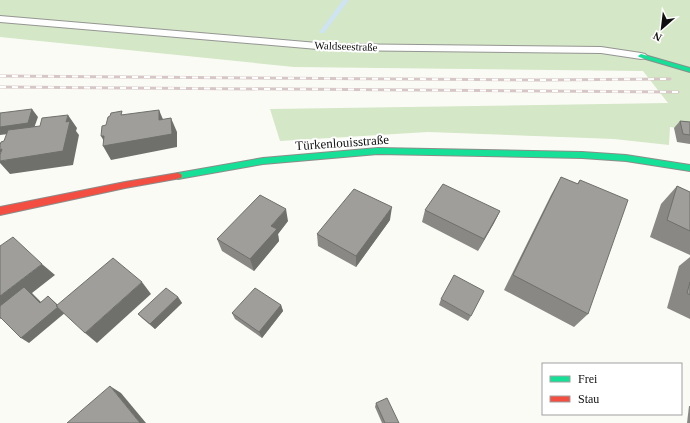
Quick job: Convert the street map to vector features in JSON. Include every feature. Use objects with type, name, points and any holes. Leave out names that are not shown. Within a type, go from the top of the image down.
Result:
[{"type":"street","name":"Waldseestraße","points":[[642,56],[690,70]]},
{"type":"street","name":"Türkenlouisstraße","points":[[0,211],[125,185],[262,161],[378,151],[582,155],[626,158],[690,168]]},
{"type":"lane","name":"Waldseestraße","points":[[0,19],[328,47],[601,50],[642,56]]},
{"type":"green space","points":[[0,0],[690,0],[690,130],[670,127],[669,145],[614,139],[428,132],[280,141],[270,109],[668,103],[643,71],[294,67],[0,37]]},
{"type":"building","points":[[32,109],[28,123],[0,127],[0,113]]},
{"type":"building","points":[[159,110],[159,120],[171,118],[172,134],[103,146],[104,136],[101,136],[102,126],[106,125],[108,117],[111,113],[122,111],[121,115]]},
{"type":"building","points":[[68,115],[66,122],[70,121],[63,151],[0,161],[2,149],[0,150],[0,145],[1,142],[4,141],[8,130],[40,126],[42,118]]},
{"type":"building","points":[[680,121],[690,122],[690,135],[683,134]]},
{"type":"building","points":[[561,177],[578,184],[580,180],[628,200],[588,314],[513,275]]},
{"type":"building","points":[[443,184],[500,211],[484,239],[425,210]]},
{"type":"building","points":[[677,186],[690,192],[690,231],[667,220]]},
{"type":"building","points":[[354,189],[392,207],[356,256],[317,234]]},
{"type":"building","points":[[260,195],[286,209],[271,226],[277,229],[250,259],[217,239]]},
{"type":"building","points":[[13,237],[42,264],[0,296],[0,246]]},
{"type":"building","points":[[113,258],[142,282],[85,333],[56,306]]},
{"type":"building","points":[[454,275],[484,291],[471,316],[441,299]]},
{"type":"building","points":[[690,282],[690,295],[687,293]]},
{"type":"building","points":[[24,287],[40,303],[48,296],[58,307],[21,338],[0,317],[0,306]]},
{"type":"building","points":[[166,288],[178,297],[150,324],[138,314]]},
{"type":"building","points":[[255,288],[281,305],[259,332],[232,313]]},
{"type":"building","points":[[110,386],[140,423],[67,423]]},
{"type":"building","points":[[387,398],[399,423],[385,423],[376,403]]},
{"type":"waterway","points":[[322,32],[346,0]]},
{"type":"railway","points":[[0,76],[538,80],[670,79]]},
{"type":"railway","points":[[0,87],[678,92]]},
{"type":"traffic: fast","points":[[641,56],[690,70]]},
{"type":"traffic: fast","points":[[178,176],[263,161],[378,151],[582,155],[626,158],[690,168]]},
{"type":"traffic: jam","points":[[0,211],[125,185],[178,176]]}]
